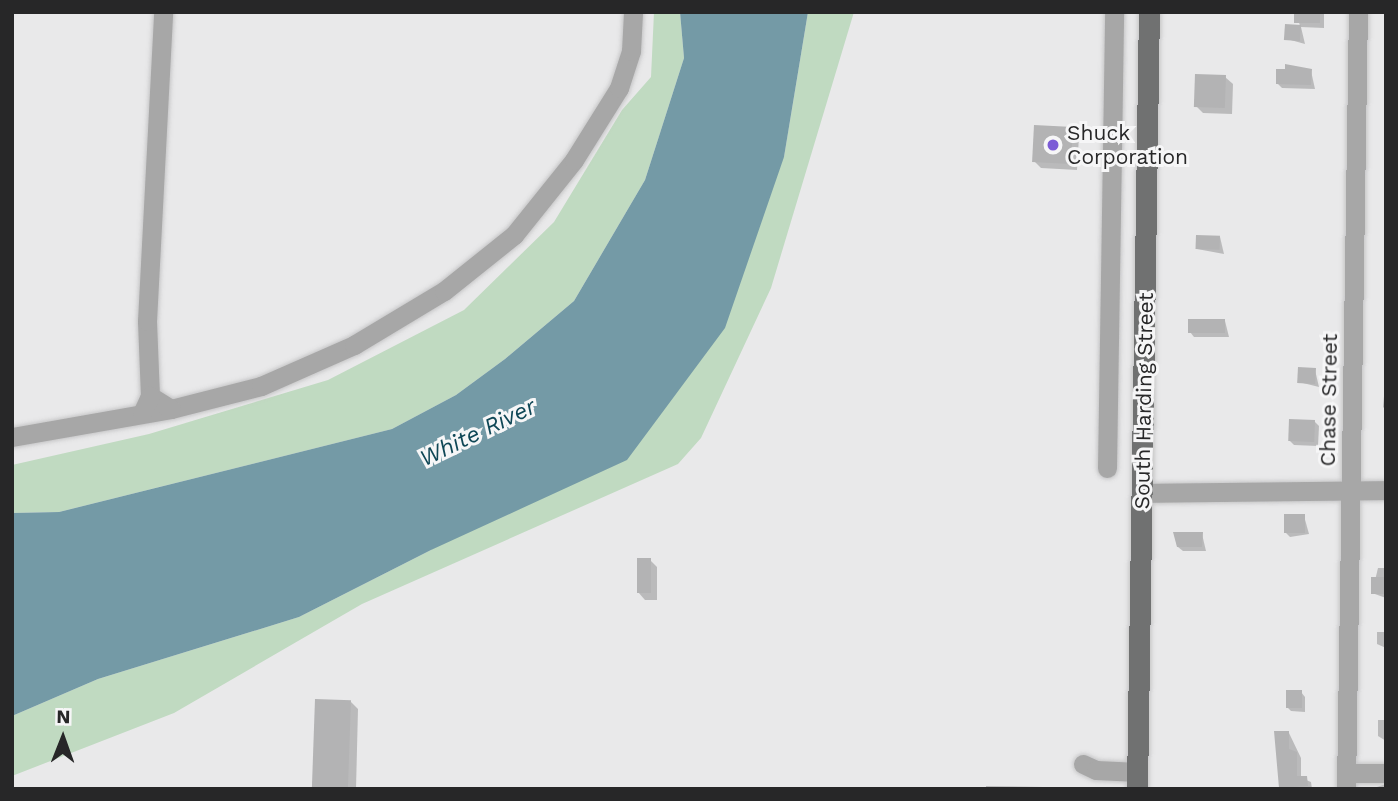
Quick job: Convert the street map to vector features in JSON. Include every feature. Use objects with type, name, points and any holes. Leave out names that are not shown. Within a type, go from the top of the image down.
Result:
[{"type":"main road","name":"South Harding Street","points":[[1138,781],[1149,12]]},
{"type":"street","points":[[146,404],[147,321],[163,12]]},
{"type":"street","points":[[12,437],[146,404],[170,409],[261,386],[354,345],[444,290],[513,235],[574,160],[619,88],[631,51],[633,12]]},
{"type":"street","points":[[1107,468],[1114,12]]},
{"type":"street","name":"Chase Street","points":[[1346,781],[1358,12]]},
{"type":"street","points":[[1142,493],[1386,489]]},
{"type":"street","points":[[1083,764],[1138,781]]},
{"type":"street","points":[[1346,781],[1386,773]]},
{"type":"green space","points":[[654,12],[680,12],[684,58],[645,180],[574,301],[505,359],[456,395],[392,429],[59,512],[12,513],[12,465],[149,434],[328,380],[464,310],[554,222],[622,110],[651,77]]},
{"type":"green space","points":[[808,12],[854,12],[771,288],[701,438],[678,464],[362,604],[174,713],[12,776],[12,716],[98,679],[299,617],[431,550],[784,157]]},
{"type":"water","name":"White River","points":[[680,12],[808,12],[784,157],[725,328],[627,460],[431,550],[299,617],[98,679],[12,716],[12,513],[59,512],[392,429],[456,395],[505,359],[574,301],[645,180],[684,58]]},
{"type":"building","points":[[1294,12],[1320,12],[1320,23],[1294,23]]},
{"type":"building","points":[[1285,24],[1301,25],[1300,41],[1284,40]]},
{"type":"building","points":[[1285,64],[1312,69],[1311,85],[1276,84],[1276,69],[1285,69]]},
{"type":"building","points":[[1195,74],[1226,75],[1225,108],[1194,107]]},
{"type":"building","name":"Shuck Corporation","points":[[1034,125],[1073,127],[1071,164],[1032,162]]},
{"type":"building","points":[[1196,235],[1220,236],[1219,250],[1196,249]]},
{"type":"building","points":[[1188,319],[1225,319],[1225,333],[1188,333]]},
{"type":"building","points":[[1298,367],[1316,368],[1315,384],[1297,383]]},
{"type":"building","points":[[1289,419],[1315,420],[1314,442],[1288,441]]},
{"type":"building","points":[[1284,514],[1305,514],[1305,533],[1284,533]]},
{"type":"building","points":[[1173,532],[1203,532],[1202,547],[1177,547]]},
{"type":"building","points":[[637,558],[651,558],[651,593],[637,593]]},
{"type":"building","points":[[1371,577],[1386,577],[1386,594],[1371,594]]},
{"type":"building","points":[[1286,690],[1302,690],[1302,708],[1286,708]]},
{"type":"building","points":[[315,699],[351,700],[348,789],[312,789]]},
{"type":"building","points":[[1274,731],[1289,731],[1289,749],[1297,752],[1297,776],[1307,776],[1308,786],[1279,788]]},
{"type":"place","name":"Shuck Corporation","points":[[1053,145]]}]
